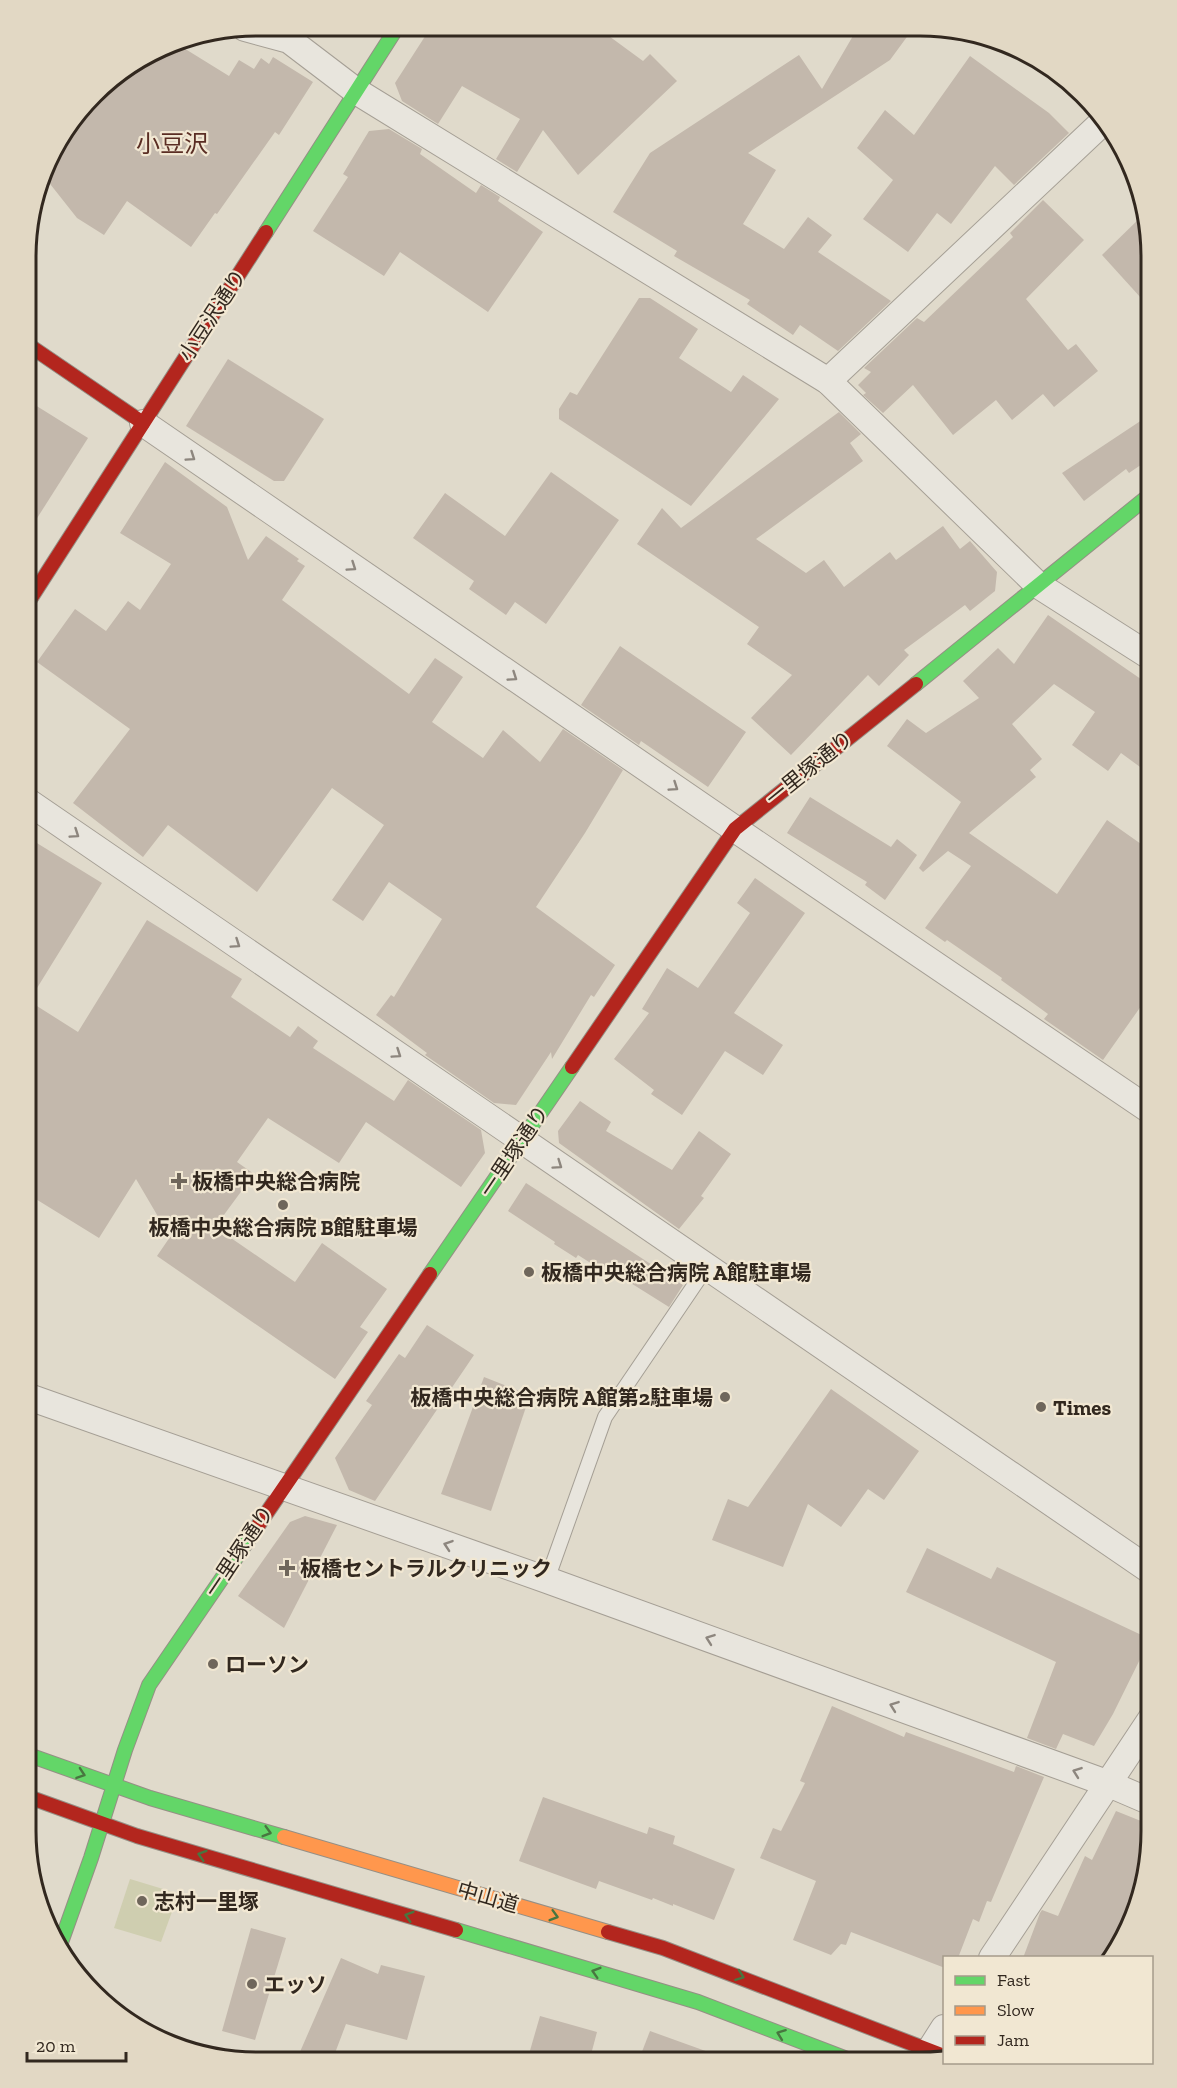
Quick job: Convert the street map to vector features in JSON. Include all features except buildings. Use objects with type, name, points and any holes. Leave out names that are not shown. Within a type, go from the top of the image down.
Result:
[{"type":"main road","name":"小豆沢通り","points":[[36,590],[392,36]]},
{"type":"main road","points":[[36,350],[143,423]]},
{"type":"main road","name":"一里塚通り","points":[[63,1937],[149,1685],[735,829],[1141,502]]},
{"type":"main road","name":"中山道","points":[[36,1758],[150,1798],[663,1948],[934,2052]]},
{"type":"main road","name":"中山道","points":[[36,1800],[149,1839],[698,2002],[829,2052]]},
{"type":"street","points":[[274,36],[289,40],[356,91],[828,381],[1038,585],[1141,651]]},
{"type":"street","points":[[828,381],[1099,127]]},
{"type":"street","points":[[143,423],[1141,1104]]},
{"type":"street","points":[[36,807],[1141,1564]]},
{"type":"street","points":[[36,1400],[547,1580],[1109,1784],[1141,1798]]},
{"type":"street","points":[[993,1956],[1141,1734]]},
{"type":"street","points":[[937,2052],[943,2034]]},
{"type":"lane","points":[[547,1580],[604,1417],[706,1268]]},
{"type":"green space","points":[[130,1879],[173,1892],[177,1898],[161,1942],[114,1928]]},
{"type":"traffic: fast","points":[[266,232],[392,36]]},
{"type":"traffic: fast","points":[[916,684],[1141,502]]},
{"type":"traffic: fast","points":[[430,1274],[572,1067]]},
{"type":"traffic: fast","points":[[63,1937],[149,1685],[255,1530]]},
{"type":"traffic: fast","points":[[36,1758],[150,1798],[284,1837]]},
{"type":"traffic: fast","points":[[456,1930],[698,2002],[829,2052]]},
{"type":"traffic: slow","points":[[284,1837],[608,1932]]},
{"type":"traffic: jam","points":[[36,590],[266,232]]},
{"type":"traffic: jam","points":[[36,350],[143,423]]},
{"type":"traffic: jam","points":[[572,1067],[735,829],[916,684]]},
{"type":"traffic: jam","points":[[255,1530],[430,1274]]},
{"type":"traffic: jam","points":[[36,1800],[137,1836],[456,1930]]},
{"type":"traffic: jam","points":[[608,1932],[663,1948],[934,2052]]},
{"type":"place","name":"板橋中央総合病院","points":[[179,1181]]},
{"type":"place","name":"板橋中央総合病院 B館駐車場","points":[[283,1205]]},
{"type":"place","name":"板橋中央総合病院 A館駐車場","points":[[529,1272]]},
{"type":"place","name":"板橋中央総合病院 A館第2駐車場","points":[[725,1397]]},
{"type":"place","name":"Times","points":[[1041,1407]]},
{"type":"place","name":"板橋セントラルクリニック","points":[[287,1568]]},
{"type":"place","name":"ローソン","points":[[213,1664]]},
{"type":"place","name":"志村一里塚","points":[[142,1901]]},
{"type":"place","name":"エッソ","points":[[252,1984]]},
{"type":"district","name":"小豆沢","points":[[172,143]]}]
